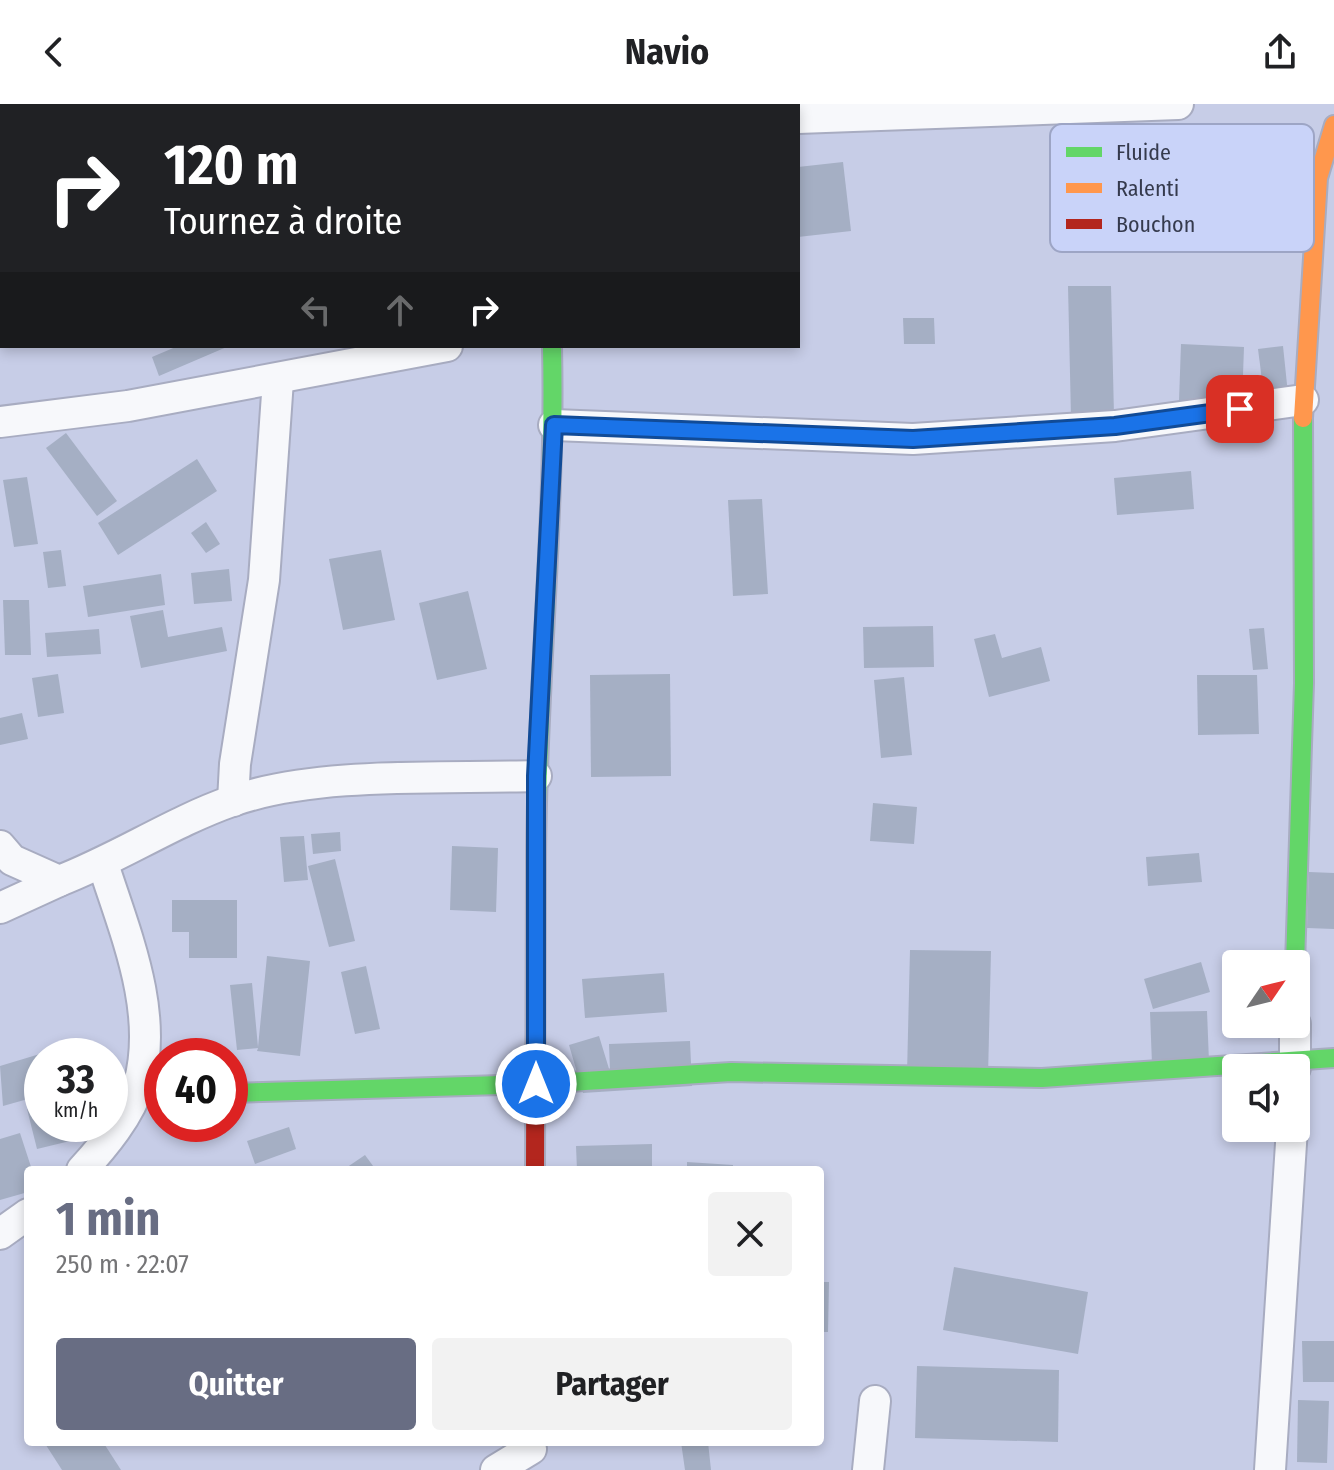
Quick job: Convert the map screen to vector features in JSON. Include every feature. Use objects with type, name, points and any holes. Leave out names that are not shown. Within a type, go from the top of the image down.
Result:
[{"type":"street","points":[[803,114],[1178,104]]},
{"type":"street","points":[[1314,237],[1318,178],[1334,125]]},
{"type":"street","points":[[1295,950],[1304,683],[1303,400],[1313,252]]},
{"type":"street","points":[[0,422],[128,406],[437,348]]},
{"type":"street","points":[[535,1166],[536,776],[554,425],[552,348]]},
{"type":"street","points":[[233,801],[235,764],[264,580],[278,380]]},
{"type":"street","points":[[554,425],[913,439],[1115,426],[1303,400]]},
{"type":"street","points":[[0,908],[103,864],[192,817],[233,801],[298,784],[536,776]]},
{"type":"street","points":[[0,846],[12,860],[59,881]]},
{"type":"street","points":[[103,864],[141,990],[144,1038]]},
{"type":"street","points":[[1310,1062],[1334,1058]]},
{"type":"street","points":[[248,1092],[536,1084],[731,1072],[1042,1078],[1222,1068]]},
{"type":"street","points":[[85,1166],[144,1095]]},
{"type":"street","points":[[1270,1470],[1291,1142]]},
{"type":"street","points":[[0,1234],[24,1217]]},
{"type":"street","points":[[868,1470],[875,1401]]},
{"type":"street","points":[[496,1470],[531,1454]]},
{"type":"building","points":[[843,162],[851,231],[800,237],[800,167]]},
{"type":"building","points":[[1068,286],[1111,286],[1114,416],[1071,417]]},
{"type":"building","points":[[903,318],[934,318],[935,344],[904,344]]},
{"type":"building","points":[[1181,344],[1244,347],[1242,403],[1179,401]]},
{"type":"building","points":[[1283,346],[1288,394],[1264,396],[1258,349]]},
{"type":"building","points":[[173,348],[224,348],[159,376],[152,357]]},
{"type":"building","points":[[66,433],[117,501],[97,516],[46,448]]},
{"type":"building","points":[[197,459],[217,491],[118,555],[98,523]]},
{"type":"building","points":[[1191,471],[1194,509],[1117,515],[1114,478]]},
{"type":"building","points":[[27,477],[38,544],[14,547],[3,480]]},
{"type":"building","points":[[762,499],[768,594],[733,596],[728,500]]},
{"type":"building","points":[[206,522],[220,544],[206,553],[191,533]]},
{"type":"building","points":[[61,550],[66,586],[48,588],[43,552]]},
{"type":"building","points":[[381,550],[395,620],[343,630],[329,559]]},
{"type":"building","points":[[229,569],[232,601],[194,604],[191,573]]},
{"type":"building","points":[[161,574],[165,605],[88,617],[83,586]]},
{"type":"building","points":[[468,591],[487,669],[437,680],[419,603]]},
{"type":"building","points":[[3,600],[29,600],[31,655],[5,655]]},
{"type":"building","points":[[163,610],[168,637],[222,627],[227,651],[141,668],[130,616]]},
{"type":"building","points":[[933,626],[934,667],[864,668],[863,627]]},
{"type":"building","points":[[1264,628],[1268,669],[1253,670],[1249,629]]},
{"type":"building","points":[[99,629],[101,654],[47,657],[45,633]]},
{"type":"building","points":[[995,634],[1002,658],[1041,647],[1050,681],[989,697],[974,639]]},
{"type":"building","points":[[58,674],[64,713],[38,717],[32,678]]},
{"type":"building","points":[[670,674],[671,776],[591,777],[590,675]]},
{"type":"building","points":[[1197,675],[1257,675],[1259,734],[1198,735]]},
{"type":"building","points":[[904,677],[912,755],[881,758],[874,680]]},
{"type":"building","points":[[22,713],[28,739],[0,745],[0,718]]},
{"type":"building","points":[[873,803],[917,807],[914,844],[870,841]]},
{"type":"building","points":[[340,832],[341,851],[313,854],[311,834]]},
{"type":"building","points":[[304,836],[308,880],[284,882],[280,837]]},
{"type":"building","points":[[452,846],[498,848],[496,912],[450,910]]},
{"type":"building","points":[[1199,853],[1202,882],[1148,886],[1146,857]]},
{"type":"building","points":[[335,859],[355,941],[329,947],[308,866]]},
{"type":"building","points":[[1309,872],[1334,873],[1334,929],[1307,928]]},
{"type":"building","points":[[172,900],[237,900],[237,958],[189,958],[189,932],[172,932]]},
{"type":"building","points":[[910,950],[991,951],[988,1076],[907,1074]]},
{"type":"building","points":[[267,956],[310,961],[300,1056],[248,1049],[248,1038],[236,1038],[230,985],[252,983],[258,1047]]},
{"type":"building","points":[[1201,962],[1210,992],[1153,1009],[1144,979]]},
{"type":"building","points":[[366,966],[380,1029],[355,1034],[341,972]]},
{"type":"building","points":[[664,973],[667,1012],[585,1018],[582,979]]},
{"type":"building","points":[[1207,1011],[1209,1062],[1152,1064],[1150,1012]]},
{"type":"building","points":[[599,1036],[610,1072],[609,1044],[690,1041],[692,1086],[583,1093],[569,1045]]},
{"type":"building","points":[[24,1059],[24,1100],[3,1106],[0,1066]]},
{"type":"building","points":[[289,1127],[296,1149],[255,1164],[248,1141]]},
{"type":"building","points":[[20,1133],[31,1166],[24,1166],[24,1193],[0,1200],[0,1139]]},
{"type":"building","points":[[35,1142],[66,1142],[37,1149]]},
{"type":"building","points":[[652,1144],[652,1166],[577,1166],[576,1146]]},
{"type":"building","points":[[365,1155],[373,1166],[349,1166]]},
{"type":"building","points":[[687,1162],[733,1165],[733,1166],[687,1166]]},
{"type":"building","points":[[954,1267],[1088,1292],[1078,1354],[943,1330]]},
{"type":"building","points":[[824,1282],[829,1282],[828,1332],[824,1332]]},
{"type":"building","points":[[1302,1341],[1334,1341],[1334,1382],[1303,1382]]},
{"type":"building","points":[[917,1366],[1059,1370],[1058,1442],[915,1438]]},
{"type":"building","points":[[1298,1400],[1329,1401],[1327,1463],[1297,1462]]},
{"type":"building","points":[[47,1446],[106,1446],[121,1470],[62,1470]]},
{"type":"building","points":[[682,1446],[708,1446],[711,1470],[685,1470]]},
{"type":"traffic: fast","points":[[536,867],[551,476],[552,348]]},
{"type":"traffic: fast","points":[[1295,950],[1304,683],[1303,418]]},
{"type":"traffic: fast","points":[[248,1092],[536,1084],[731,1072],[1042,1078],[1334,1058]]},
{"type":"traffic: slow","points":[[1314,242],[1318,178],[1334,125]]},
{"type":"traffic: slow","points":[[1303,418],[1313,252]]},
{"type":"traffic: jam","points":[[535,1166],[536,867]]},
{"type":"route","points":[[536,1084],[536,776],[554,425],[913,439],[1115,426],[1240,409]]}]
